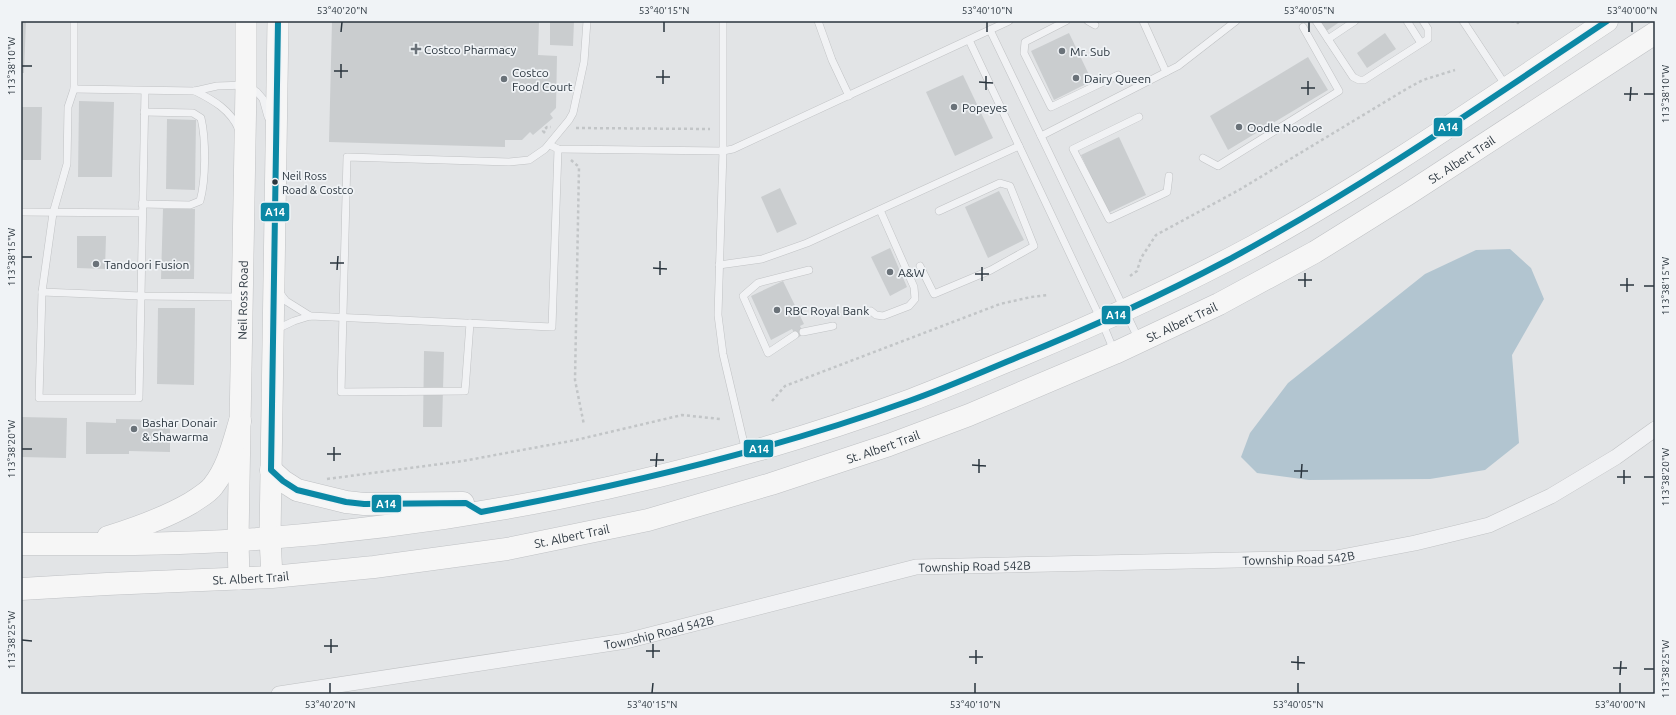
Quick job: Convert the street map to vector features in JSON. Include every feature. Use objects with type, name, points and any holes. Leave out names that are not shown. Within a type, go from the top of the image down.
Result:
[{"type":"main road","name":"Neil Ross Road","points":[[239,579],[238,540],[246,21]]},
{"type":"main road","points":[[272,577],[270,538],[278,21]]},
{"type":"main road","points":[[21,544],[86,544],[270,538],[367,528],[481,512],[591,491],[746,453],[831,427],[911,400],[1102,322],[1262,242],[1388,166],[1607,21]]},
{"type":"main road","name":"St. Albert Trail","points":[[21,589],[272,577],[507,549],[648,520],[771,484],[889,445],[969,415],[1115,353],[1219,304],[1315,252],[1408,194],[1655,33]]},
{"type":"main road","points":[[86,544],[147,525],[182,508],[212,488],[222,474],[229,458],[240,421]]},
{"type":"main road","points":[[271,470],[283,481],[297,490],[346,502],[364,504],[466,503],[481,512]]},
{"type":"street","name":"Township Road 542B","points":[[279,694],[626,641],[916,567],[1336,558],[1415,543],[1489,526],[1551,496],[1616,457],[1655,429]]},
{"type":"lane","points":[[74,21],[74,89],[68,107],[67,164],[53,213],[42,292],[39,398],[139,398],[144,91]]},
{"type":"lane","points":[[470,323],[465,391],[341,392],[347,157],[519,162],[529,160],[551,143],[564,128],[573,113],[584,62],[586,21]]},
{"type":"lane","points":[[722,21],[723,152],[718,315],[721,340],[746,453]]},
{"type":"lane","points":[[818,21],[832,60],[849,96]]},
{"type":"lane","points":[[551,143],[559,149],[723,152],[749,143],[1009,21]]},
{"type":"lane","points":[[1066,21],[1025,42],[1024,53],[1051,107],[1118,75]]},
{"type":"lane","points":[[1088,21],[1095,25]]},
{"type":"lane","points":[[1143,21],[1166,72]]},
{"type":"lane","points":[[1041,136],[1178,66],[1236,21]]},
{"type":"lane","points":[[1316,21],[1354,77],[1358,80],[1364,80],[1428,39],[1428,29],[1423,21]]},
{"type":"lane","points":[[1328,39],[1340,27],[1355,21]]},
{"type":"lane","points":[[1407,21],[1421,43]]},
{"type":"lane","points":[[1463,21],[1507,87]]},
{"type":"lane","points":[[1203,158],[1218,166],[1339,92],[1303,27]]},
{"type":"lane","points":[[990,30],[1140,342]]},
{"type":"lane","points":[[969,40],[1102,322],[1115,353]]},
{"type":"lane","points":[[74,89],[195,91],[217,86],[246,85],[257,92],[265,106],[272,132],[275,181]]},
{"type":"lane","points":[[195,91],[217,103],[231,117],[242,136],[245,158]]},
{"type":"lane","points":[[142,204],[190,205],[200,201],[203,190],[204,130],[201,118],[193,113],[144,112]]},
{"type":"lane","points":[[1139,117],[1073,149],[1109,219],[1167,192],[1169,176]]},
{"type":"lane","points":[[720,265],[762,259],[807,243],[1019,146]]},
{"type":"lane","points":[[273,331],[294,321],[310,316],[552,327],[559,149]]},
{"type":"lane","points":[[920,266],[934,294],[991,270],[1034,246],[1010,186],[1000,183],[939,210]]},
{"type":"lane","points":[[871,311],[876,315],[883,316],[909,306],[915,298],[914,287],[880,210]]},
{"type":"lane","points":[[21,212],[142,213]]},
{"type":"lane","points":[[795,335],[768,353],[743,296],[758,283],[809,270]]},
{"type":"lane","points":[[274,285],[286,301],[310,316]]},
{"type":"lane","points":[[42,292],[141,296],[242,297]]},
{"type":"lane","points":[[803,332],[833,326]]},
{"type":"path","points":[[1511,21],[1518,23],[1520,21]]},
{"type":"path","points":[[1130,276],[1137,270],[1141,258],[1156,235],[1239,190],[1408,88],[1423,80],[1455,70]]},
{"type":"path","points":[[551,143],[543,131],[548,127],[710,130]]},
{"type":"path","points":[[559,149],[579,167],[575,380],[584,425]]},
{"type":"path","points":[[772,401],[785,386],[1000,304],[1048,295]]},
{"type":"path","points":[[326,479],[463,462],[576,440],[682,415],[720,419]]},
{"type":"water","points":[[1510,249],[1531,268],[1544,299],[1512,355],[1519,443],[1485,470],[1430,479],[1309,480],[1257,473],[1241,457],[1250,433],[1288,383],[1425,274],[1476,250]]},
{"type":"building","points":[[21,21],[26,21],[24,73],[21,73]]},
{"type":"building","points":[[332,21],[539,21],[538,55],[557,56],[556,108],[550,114],[553,118],[533,135],[530,132],[522,140],[505,140],[505,147],[329,142]]},
{"type":"building","points":[[550,21],[574,21],[573,46],[550,45]]},
{"type":"building","points":[[1319,21],[1341,21],[1325,32]]},
{"type":"building","points":[[1069,33],[1092,81],[1054,100],[1031,51]]},
{"type":"building","points":[[1385,33],[1396,49],[1367,68],[1357,53]]},
{"type":"building","points":[[1308,57],[1328,90],[1228,150],[1210,116]]},
{"type":"building","points":[[963,75],[993,138],[955,156],[926,92]]},
{"type":"building","points":[[79,101],[114,102],[112,177],[78,177]]},
{"type":"building","points":[[21,107],[42,107],[41,160],[21,160]]},
{"type":"building","points":[[167,119],[196,120],[195,190],[166,189]]},
{"type":"building","points":[[1119,137],[1146,195],[1108,213],[1081,155]]},
{"type":"building","points":[[780,188],[797,224],[777,233],[761,197]]},
{"type":"building","points":[[999,191],[1024,240],[988,258],[965,207]]},
{"type":"building","points":[[163,209],[195,209],[194,279],[161,279]]},
{"type":"building","points":[[77,236],[106,236],[105,269],[77,268]]},
{"type":"building","name":"A&W","points":[[890,248],[907,287],[890,296],[871,257]]},
{"type":"building","name":"RBC Royal Bank","points":[[783,281],[804,324],[800,326],[804,334],[797,338],[792,329],[771,340],[751,296]]},
{"type":"building","points":[[158,308],[195,308],[194,385],[157,384]]},
{"type":"building","points":[[424,351],[444,352],[442,427],[423,427]]},
{"type":"building","points":[[21,417],[67,418],[66,458],[21,457]]},
{"type":"building","points":[[116,419],[170,420],[170,452],[129,451],[129,454],[86,454],[86,422],[116,423]]},
{"type":"transit line","name":"A14","points":[[278,21],[271,470],[283,481],[297,490],[346,502],[364,504],[466,503],[481,512],[535,502],[643,478],[804,436],[923,396],[1072,335],[1177,286],[1277,233],[1420,145],[1607,21]]},
{"type":"place","name":"Costco Pharmacy","points":[[416,49]]},
{"type":"place","name":"Mr. Sub","points":[[1062,51]]},
{"type":"place","name":"Dairy Queen","points":[[1076,78]]},
{"type":"place","name":"Costco Food Court","points":[[504,79]]},
{"type":"place","name":"Popeyes","points":[[954,107]]},
{"type":"place","name":"Oodle Noodle","points":[[1239,127]]},
{"type":"place","name":"Neil Ross Road & Costco","points":[[275,182]]},
{"type":"place","name":"Tandoori Fusion","points":[[96,264]]},
{"type":"place","name":"A&W","points":[[890,272]]},
{"type":"place","name":"RBC Royal Bank","points":[[777,310]]},
{"type":"place","name":"Bashar Donair & Shawarma","points":[[134,429]]}]
